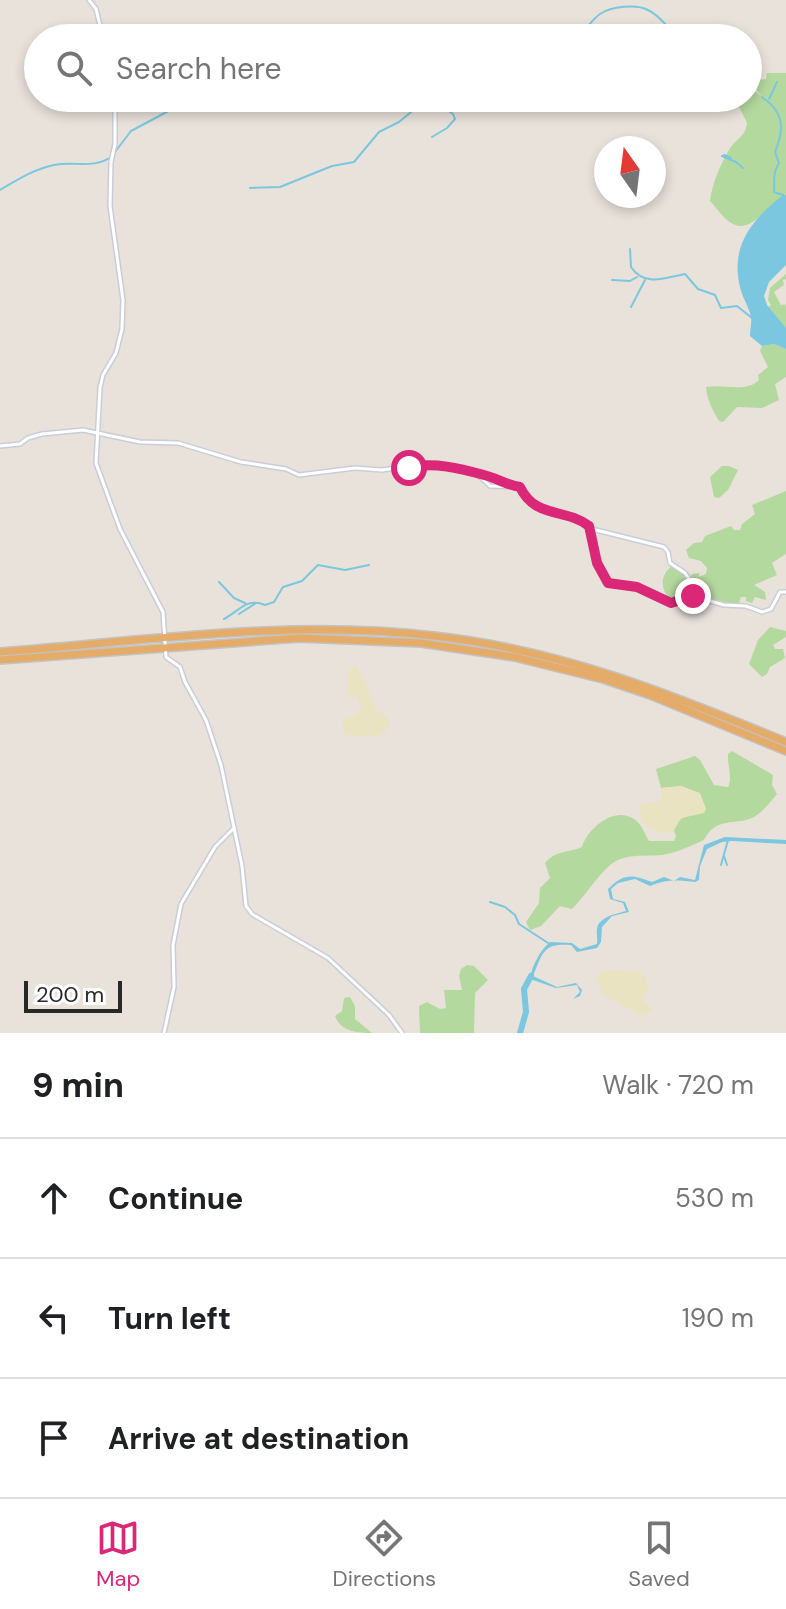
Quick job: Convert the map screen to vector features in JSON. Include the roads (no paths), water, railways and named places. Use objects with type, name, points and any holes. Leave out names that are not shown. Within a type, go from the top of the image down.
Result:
[{"type":"highway","points":[[0,660],[296,630],[435,636],[483,643],[617,675],[786,742]]},
{"type":"highway","points":[[0,652],[299,638],[385,641],[468,649],[603,679],[786,751]]},
{"type":"street","points":[[89,0],[96,9],[100,24]]},
{"type":"street","points":[[115,112],[110,206],[123,300],[122,329],[116,353],[103,375],[100,388],[96,463],[103,488],[120,529],[163,612],[166,657],[180,667],[206,720],[221,765],[249,910],[328,958],[389,1015],[402,1033]]},
{"type":"street","points":[[0,446],[20,444],[28,438],[52,432],[83,430],[140,442],[178,443],[218,456],[286,469],[299,475],[355,468],[404,469],[423,464],[487,475],[506,485]]},
{"type":"street","points":[[476,473],[490,486],[520,487],[526,499],[536,507],[586,523],[592,529],[664,547],[670,563],[685,573],[705,600]]},
{"type":"street","points":[[592,529],[595,557],[608,583],[637,587],[671,603],[693,596],[766,612],[774,605],[780,592],[786,592]]},
{"type":"street","points":[[164,1033],[174,987],[173,945],[181,904],[215,847],[234,828]]},
{"type":"water","points":[[786,195],[786,265],[769,282],[764,296],[767,305],[786,328],[786,349],[774,344],[762,346],[750,336],[751,317],[738,272],[738,258],[746,235],[762,214]]},
{"type":"water","points":[[725,837],[786,840],[786,844],[722,842],[707,849],[700,866],[699,880],[675,881],[680,877],[695,880],[704,845]]},
{"type":"water","points":[[634,877],[652,882],[664,877],[673,881],[650,886],[635,879],[618,883],[611,889],[613,899],[625,902],[629,912],[612,916],[602,927],[601,942],[597,948],[577,952],[571,945],[562,945],[545,951],[533,976],[557,987],[576,983],[582,990],[580,996],[573,999],[580,992],[577,985],[556,988],[530,979],[537,959],[550,942],[572,943],[580,949],[597,944],[597,929],[601,921],[609,916],[626,911],[623,903],[610,899],[608,889],[619,880]]},
{"type":"waterway","points":[[590,24],[605,11],[631,7],[643,8],[666,24]]},
{"type":"waterway","points":[[769,99],[777,82]]},
{"type":"waterway","points":[[762,97],[775,109],[780,121],[775,152],[779,163],[774,192],[783,195]]},
{"type":"waterway","points":[[115,152],[131,131],[167,112]]},
{"type":"waterway","points":[[250,188],[280,187],[332,166],[354,162],[379,132],[411,112]]},
{"type":"waterway","points":[[432,137],[455,119],[450,112]]},
{"type":"waterway","points":[[724,155],[731,158]]},
{"type":"waterway","points":[[722,156],[743,168]]},
{"type":"waterway","points":[[0,190],[47,167],[98,163],[111,157]]},
{"type":"waterway","points":[[630,249],[631,267],[642,277],[656,280],[685,274],[698,289],[715,295],[721,308],[737,306],[752,318]]},
{"type":"waterway","points":[[612,280],[630,281],[637,277]]},
{"type":"waterway","points":[[631,307],[645,280]]},
{"type":"waterway","points":[[224,619],[248,604],[274,602],[283,587],[302,581],[318,565],[345,570],[369,565]]},
{"type":"waterway","points":[[219,582],[234,598],[245,603]]},
{"type":"waterway","points":[[239,614],[256,603]]},
{"type":"waterway","points":[[721,865],[728,840]]},
{"type":"waterway","points":[[724,856],[727,865]]},
{"type":"waterway","points":[[490,902],[505,907],[515,915],[519,924],[548,943]]},
{"type":"waterway","points":[[520,1033],[526,1012],[524,989],[531,976]]}]
